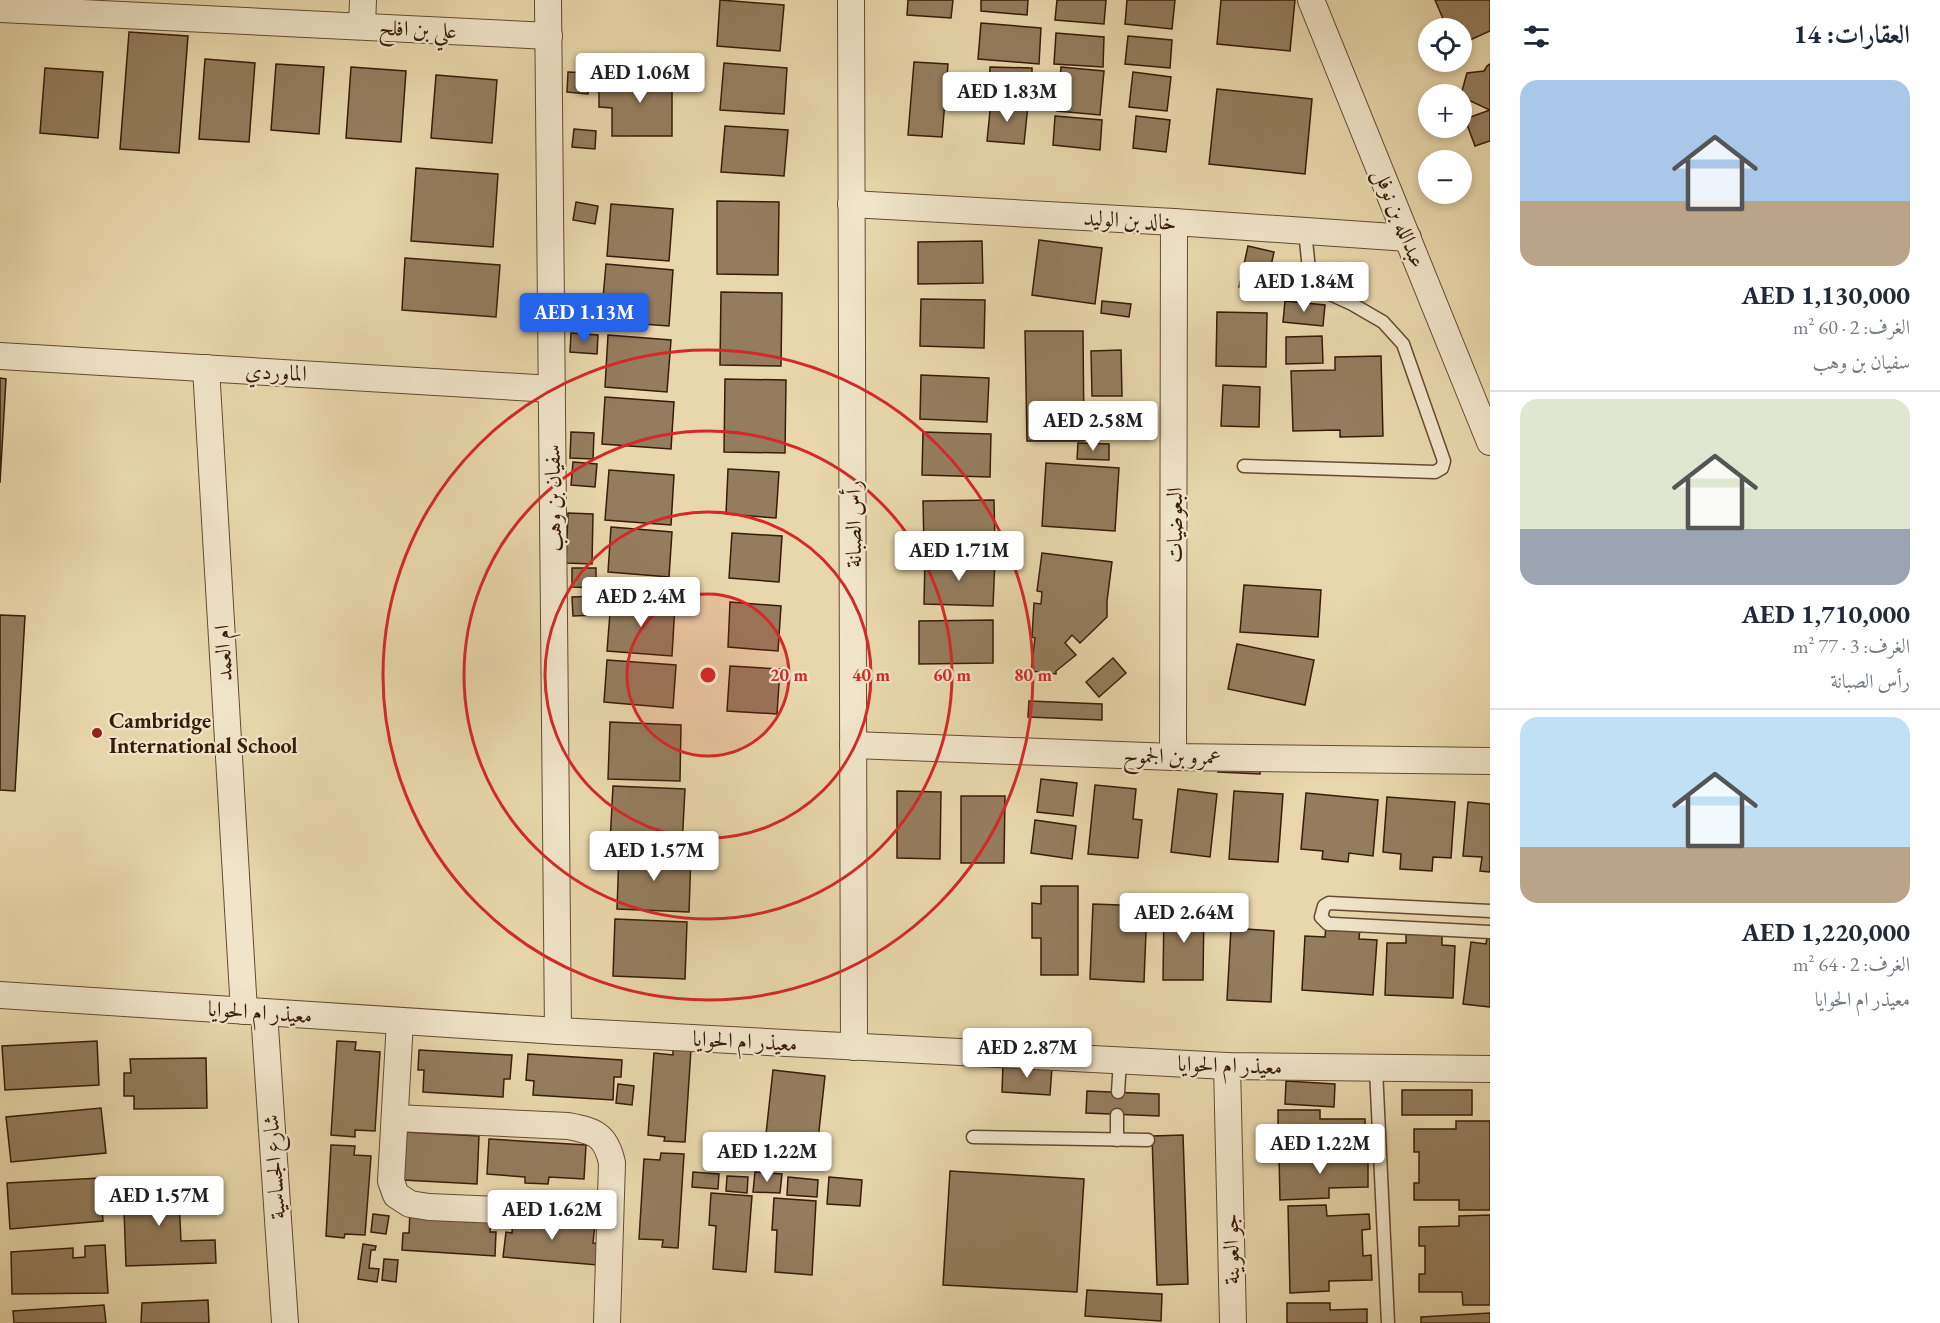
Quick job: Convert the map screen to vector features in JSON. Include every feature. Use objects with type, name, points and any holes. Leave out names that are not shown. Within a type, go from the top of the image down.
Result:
[{"type":"street","points":[[362,26],[363,0]]},
{"type":"street","name":"سفيان بن وهب","points":[[548,0],[558,1031]]},
{"type":"street","name":"رأس الصبانة","points":[[851,0],[854,1047]]},
{"type":"street","name":"عبدالله بن نوفل","points":[[1311,0],[1489,438]]},
{"type":"street","name":"علي بن افلح","points":[[0,9],[71,6],[549,36]]},
{"type":"street","name":"خالد بن الوليد","points":[[852,204],[1408,238]]},
{"type":"street","name":"البعوضيات","points":[[1173,757],[1174,222]]},
{"type":"street","name":"الماوردي","points":[[0,356],[552,389]]},
{"type":"street","name":"ام العمد","points":[[206,368],[254,1011]]},
{"type":"street","name":"عمرو بن الجموح","points":[[853,746],[1173,757],[1490,761]]},
{"type":"street","name":"معيذر ام الحوايا","points":[[0,995],[558,1031],[1120,1061],[1227,1066],[1490,1069]]},
{"type":"street","name":"شارع الجساسية","points":[[254,1011],[285,1323]]},
{"type":"street","points":[[400,1021],[391,1181],[396,1195],[410,1204],[429,1207],[610,1215]]},
{"type":"street","name":"جو العوينة","points":[[1227,1066],[1233,1323]]},
{"type":"street","points":[[395,1119],[568,1126],[588,1130],[601,1138],[609,1148],[612,1163],[608,1323]]},
{"type":"lane","points":[[1244,466],[1436,472],[1442,468],[1444,461],[1403,344],[1383,322],[1319,289],[1310,279],[1305,231]]},
{"type":"lane","points":[[1490,911],[1329,903],[1324,906],[1321,916],[1328,924],[1490,932]]},
{"type":"lane","points":[[1118,1092],[1120,1061]]},
{"type":"lane","points":[[1376,1069],[1388,1323]]},
{"type":"lane","points":[[1117,1140],[1118,1115]]},
{"type":"lane","points":[[973,1137],[1148,1140]]},
{"type":"building","points":[[720,0],[784,5],[780,51],[717,46]]},
{"type":"building","points":[[908,0],[953,0],[951,18],[907,15]]},
{"type":"building","points":[[981,0],[1028,0],[1027,15],[981,11]]},
{"type":"building","points":[[1057,0],[1106,0],[1104,24],[1055,20]]},
{"type":"building","points":[[1127,0],[1175,0],[1172,29],[1125,24]]},
{"type":"building","points":[[1221,0],[1295,0],[1290,51],[1217,44]]},
{"type":"building","points":[[1435,0],[1490,0],[1490,31],[1472,39],[1472,18],[1443,18]]},
{"type":"building","points":[[981,23],[1041,28],[1039,64],[978,59]]},
{"type":"building","points":[[129,32],[188,36],[179,153],[120,149]]},
{"type":"building","points":[[1056,33],[1104,37],[1103,67],[1054,64]]},
{"type":"building","points":[[1128,36],[1172,40],[1170,68],[1125,64]]},
{"type":"building","points":[[205,59],[255,63],[249,142],[199,139]]},
{"type":"building","points":[[914,62],[948,64],[942,137],[908,135]]},
{"type":"building","points":[[724,63],[787,68],[784,114],[720,110]]},
{"type":"building","points":[[276,64],[324,67],[319,134],[271,130]]},
{"type":"building","points":[[1490,64],[1490,110],[1472,102],[1472,84],[1464,84],[1467,73],[1484,71]]},
{"type":"building","points":[[351,67],[406,71],[401,142],[346,138]]},
{"type":"building","points":[[990,67],[1032,68],[1032,96],[989,95]]},
{"type":"building","points":[[1061,67],[1104,71],[1100,115],[1057,111]]},
{"type":"building","points":[[45,68],[103,72],[98,138],[40,133]]},
{"type":"building","points":[[568,72],[589,73],[588,94],[567,92]]},
{"type":"building","points":[[1133,72],[1171,77],[1167,111],[1129,107]]},
{"type":"building","points":[[611,73],[672,74],[672,136],[612,136],[612,108],[599,107],[599,90],[611,90]]},
{"type":"building","points":[[436,75],[497,80],[492,143],[431,138]]},
{"type":"building","points":[[1217,89],[1312,99],[1305,174],[1209,164]]},
{"type":"building","points":[[991,101],[1028,105],[1024,144],[987,141]]},
{"type":"building","points":[[1490,110],[1490,141],[1475,146],[1472,138],[1472,116]]},
{"type":"building","points":[[1055,116],[1102,120],[1100,150],[1053,145]]},
{"type":"building","points":[[1136,116],[1170,120],[1166,152],[1133,148]]},
{"type":"building","points":[[725,126],[788,130],[784,176],[721,172]]},
{"type":"building","points":[[574,129],[596,131],[595,149],[572,147]]},
{"type":"building","points":[[416,168],[498,174],[493,247],[411,241]]},
{"type":"building","points":[[717,201],[779,202],[778,275],[717,274]]},
{"type":"building","points":[[576,202],[598,206],[595,224],[573,220]]},
{"type":"building","points":[[611,204],[673,209],[669,261],[607,256]]},
{"type":"building","points":[[1039,240],[1102,248],[1095,304],[1032,295]]},
{"type":"building","points":[[982,241],[983,283],[918,284],[918,242]]},
{"type":"building","points":[[1248,246],[1274,252],[1265,293],[1239,287]]},
{"type":"building","points":[[405,258],[500,265],[496,317],[402,310]]},
{"type":"building","points":[[606,264],[673,270],[669,326],[601,321]]},
{"type":"building","points":[[721,292],[782,293],[781,366],[720,365]]},
{"type":"building","points":[[921,299],[985,300],[984,348],[920,346]]},
{"type":"building","points":[[1102,301],[1131,304],[1129,317],[1101,313]]},
{"type":"building","points":[[1285,301],[1325,305],[1323,326],[1283,322]]},
{"type":"building","points":[[570,304],[593,305],[592,330],[569,329]]},
{"type":"building","points":[[1217,312],[1267,313],[1266,367],[1216,366]]},
{"type":"building","points":[[1025,331],[1083,331],[1084,441],[1027,441]]},
{"type":"building","points":[[571,333],[598,335],[597,354],[570,352]]},
{"type":"building","points":[[608,335],[671,340],[667,392],[605,387]]},
{"type":"building","points":[[1322,336],[1323,363],[1286,364],[1286,337]]},
{"type":"building","points":[[1121,350],[1122,396],[1092,396],[1091,351]]},
{"type":"building","points":[[1381,356],[1383,436],[1340,437],[1340,430],[1293,431],[1291,371],[1335,370],[1335,357]]},
{"type":"building","points":[[921,375],[989,378],[987,422],[920,419]]},
{"type":"building","points":[[0,378],[6,379],[0,483]]},
{"type":"building","points":[[725,379],[786,380],[785,453],[724,452]]},
{"type":"building","points":[[1223,385],[1260,387],[1259,427],[1221,426]]},
{"type":"building","points":[[605,397],[674,402],[671,449],[602,444]]},
{"type":"building","points":[[571,432],[594,433],[593,459],[570,458]]},
{"type":"building","points":[[923,432],[991,434],[990,477],[922,475]]},
{"type":"building","points":[[1078,443],[1109,444],[1109,460],[1077,459]]},
{"type":"building","points":[[573,462],[597,464],[595,487],[571,485]]},
{"type":"building","points":[[1046,463],[1119,468],[1115,531],[1042,526]]},
{"type":"building","points":[[728,469],[779,472],[776,518],[726,514]]},
{"type":"building","points":[[609,470],[674,475],[671,525],[605,520]]},
{"type":"building","points":[[994,500],[995,547],[924,548],[923,501]]},
{"type":"building","points":[[568,513],[593,514],[592,564],[566,563]]},
{"type":"building","points":[[611,527],[672,532],[669,577],[608,572]]},
{"type":"building","points":[[732,533],[782,536],[779,582],[729,578]]},
{"type":"building","points":[[1042,553],[1112,562],[1107,617],[1080,643],[1072,635],[1065,643],[1076,655],[1056,671],[1056,674],[1031,671],[1035,638],[1032,637],[1034,603],[1041,604],[1042,592],[1037,591]]},
{"type":"building","points":[[925,558],[995,559],[993,606],[924,604]]},
{"type":"building","points":[[572,568],[596,568],[596,588],[572,587]]},
{"type":"building","points":[[1244,585],[1321,590],[1318,637],[1240,632]]},
{"type":"building","points":[[598,596],[599,615],[573,616],[572,597]]},
{"type":"building","points":[[611,600],[675,604],[672,656],[607,651]]},
{"type":"building","points":[[730,602],[781,606],[778,651],[728,647]]},
{"type":"building","points":[[0,615],[25,616],[15,791],[0,790]]},
{"type":"building","points":[[993,620],[993,663],[919,664],[919,621]]},
{"type":"building","points":[[1237,644],[1314,660],[1305,705],[1228,689]]},
{"type":"building","points":[[1113,658],[1126,673],[1099,697],[1086,682]]},
{"type":"building","points":[[607,660],[676,665],[673,708],[604,702]]},
{"type":"building","points":[[730,666],[780,669],[777,714],[727,711]]},
{"type":"building","points":[[1029,701],[1102,704],[1102,720],[1028,717]]},
{"type":"building","points":[[610,722],[681,725],[680,781],[608,779]]},
{"type":"building","points":[[1219,761],[1261,763],[1260,774],[1218,772]]},
{"type":"building","points":[[1041,779],[1077,783],[1073,816],[1037,812]]},
{"type":"building","points":[[1095,785],[1136,789],[1133,819],[1142,820],[1138,858],[1088,854]]},
{"type":"building","points":[[613,786],[685,789],[682,846],[610,843]]},
{"type":"building","points":[[1178,789],[1217,794],[1210,857],[1171,852]]},
{"type":"building","points":[[897,791],[941,792],[940,859],[897,858]]},
{"type":"building","points":[[1234,791],[1283,794],[1278,862],[1229,859]]},
{"type":"building","points":[[1306,793],[1378,800],[1373,856],[1349,853],[1348,862],[1322,859],[1323,851],[1301,849]]},
{"type":"building","points":[[961,796],[1005,796],[1004,863],[961,863]]},
{"type":"building","points":[[1387,797],[1455,802],[1451,858],[1433,857],[1432,871],[1400,869],[1401,854],[1383,852]]},
{"type":"building","points":[[1468,802],[1490,804],[1490,872],[1480,871],[1482,857],[1463,856]]},
{"type":"building","points":[[1035,820],[1076,826],[1072,859],[1031,853]]},
{"type":"building","points":[[619,853],[691,855],[689,912],[617,909]]},
{"type":"building","points":[[1041,886],[1078,886],[1078,975],[1041,975],[1041,938],[1032,938],[1032,903],[1041,904]]},
{"type":"building","points":[[1093,904],[1147,906],[1144,982],[1090,979]]},
{"type":"building","points":[[1164,907],[1204,907],[1203,980],[1163,980]]},
{"type":"building","points":[[615,919],[687,922],[685,979],[613,976]]},
{"type":"building","points":[[1326,926],[1360,928],[1359,939],[1377,940],[1373,995],[1302,990],[1305,936],[1325,937]]},
{"type":"building","points":[[1231,928],[1274,931],[1271,1002],[1227,1000]]},
{"type":"building","points":[[1406,931],[1442,933],[1442,945],[1455,946],[1453,998],[1385,995],[1387,943],[1406,943]]},
{"type":"building","points":[[1488,932],[1490,933],[1490,1007],[1463,1004],[1471,942],[1486,944]]},
{"type":"building","points":[[97,1041],[99,1085],[5,1090],[2,1046]]},
{"type":"building","points":[[337,1041],[356,1042],[355,1050],[380,1052],[375,1131],[355,1130],[355,1137],[331,1135]]},
{"type":"building","points":[[673,1047],[691,1049],[685,1142],[664,1141],[665,1137],[648,1135],[654,1053],[673,1055]]},
{"type":"building","points":[[419,1050],[512,1055],[510,1079],[504,1079],[503,1097],[423,1092],[424,1070],[418,1070]]},
{"type":"building","points":[[528,1054],[622,1060],[621,1077],[614,1077],[613,1100],[533,1095],[534,1081],[526,1080]]},
{"type":"building","points":[[206,1058],[207,1108],[134,1109],[134,1096],[124,1096],[124,1073],[131,1073],[130,1059]]},
{"type":"building","points":[[1003,1064],[1052,1067],[1050,1095],[1002,1092]]},
{"type":"building","points":[[773,1070],[825,1076],[816,1158],[764,1152]]},
{"type":"building","points":[[1286,1081],[1335,1084],[1334,1107],[1285,1104]]},
{"type":"building","points":[[618,1084],[634,1086],[632,1105],[616,1103]]},
{"type":"building","points":[[1402,1090],[1472,1090],[1472,1115],[1402,1115]]},
{"type":"building","points":[[1087,1091],[1159,1094],[1159,1116],[1086,1113]]},
{"type":"building","points":[[101,1108],[106,1153],[11,1162],[6,1117]]},
{"type":"building","points":[[1278,1110],[1320,1110],[1320,1119],[1365,1119],[1365,1138],[1360,1138],[1360,1153],[1278,1152]]},
{"type":"building","points":[[1456,1121],[1490,1121],[1490,1210],[1459,1210],[1459,1200],[1414,1200],[1414,1183],[1419,1183],[1419,1152],[1414,1152],[1414,1129],[1456,1129]]},
{"type":"building","points":[[406,1132],[479,1136],[477,1184],[403,1180]]},
{"type":"building","points":[[1183,1135],[1188,1284],[1157,1285],[1152,1136]]},
{"type":"building","points":[[489,1139],[586,1145],[584,1179],[549,1177],[548,1184],[525,1183],[525,1177],[487,1174]]},
{"type":"building","points":[[331,1145],[355,1146],[354,1155],[371,1156],[365,1235],[345,1234],[344,1238],[326,1236]]},
{"type":"building","points":[[661,1153],[684,1154],[678,1248],[662,1247],[663,1240],[639,1239],[644,1159],[660,1160]]},
{"type":"building","points":[[1358,1154],[1358,1162],[1368,1161],[1368,1187],[1329,1188],[1329,1198],[1280,1200],[1279,1156]]},
{"type":"building","points":[[950,1171],[1084,1179],[1077,1292],[943,1285]]},
{"type":"building","points":[[693,1172],[719,1174],[718,1189],[692,1187]]},
{"type":"building","points":[[755,1172],[782,1174],[780,1193],[753,1192]]},
{"type":"building","points":[[727,1176],[748,1177],[747,1193],[726,1191]]},
{"type":"building","points":[[788,1177],[818,1180],[817,1197],[787,1195]]},
{"type":"building","points":[[829,1177],[862,1180],[860,1206],[827,1204]]},
{"type":"building","points":[[100,1178],[103,1221],[10,1229],[7,1183]]},
{"type":"building","points":[[178,1179],[181,1241],[215,1240],[216,1263],[126,1266],[123,1181]]},
{"type":"building","points":[[711,1193],[752,1196],[746,1272],[713,1269],[716,1226],[709,1225]]},
{"type":"building","points":[[774,1198],[816,1201],[812,1275],[775,1272],[777,1230],[772,1230]]},
{"type":"building","points":[[1326,1205],[1327,1216],[1369,1214],[1370,1229],[1362,1230],[1363,1256],[1371,1255],[1372,1280],[1329,1281],[1329,1291],[1290,1293],[1288,1206]]},
{"type":"building","points":[[410,1212],[491,1216],[490,1232],[496,1232],[495,1256],[402,1250],[403,1233],[409,1233]]},
{"type":"building","points":[[373,1214],[389,1216],[386,1234],[371,1232]]},
{"type":"building","points":[[1490,1215],[1490,1305],[1463,1305],[1462,1292],[1419,1292],[1419,1274],[1425,1274],[1425,1246],[1419,1246],[1419,1227],[1459,1226],[1459,1216]]},
{"type":"building","points":[[513,1216],[595,1224],[593,1243],[600,1244],[598,1265],[503,1257],[506,1232],[512,1233]]},
{"type":"building","points":[[363,1244],[376,1246],[375,1250],[371,1250],[369,1268],[379,1269],[377,1282],[358,1279]]},
{"type":"building","points":[[105,1245],[108,1293],[12,1294],[11,1252],[73,1248],[73,1258],[85,1257],[85,1246]]},
{"type":"building","points":[[384,1259],[398,1260],[396,1282],[382,1280]]},
{"type":"building","points":[[1087,1290],[1162,1294],[1161,1321],[1085,1316]]},
{"type":"building","points":[[208,1300],[209,1323],[141,1323],[142,1303]]},
{"type":"building","points":[[1287,1303],[1330,1303],[1330,1310],[1367,1309],[1367,1323],[1287,1323]]},
{"type":"building","points":[[104,1305],[106,1323],[14,1323],[13,1311]]},
{"type":"building","points":[[1490,1313],[1490,1323],[1421,1323],[1421,1317]]},
{"type":"place","name":"Cambridge International School","points":[[97,733]]}]
